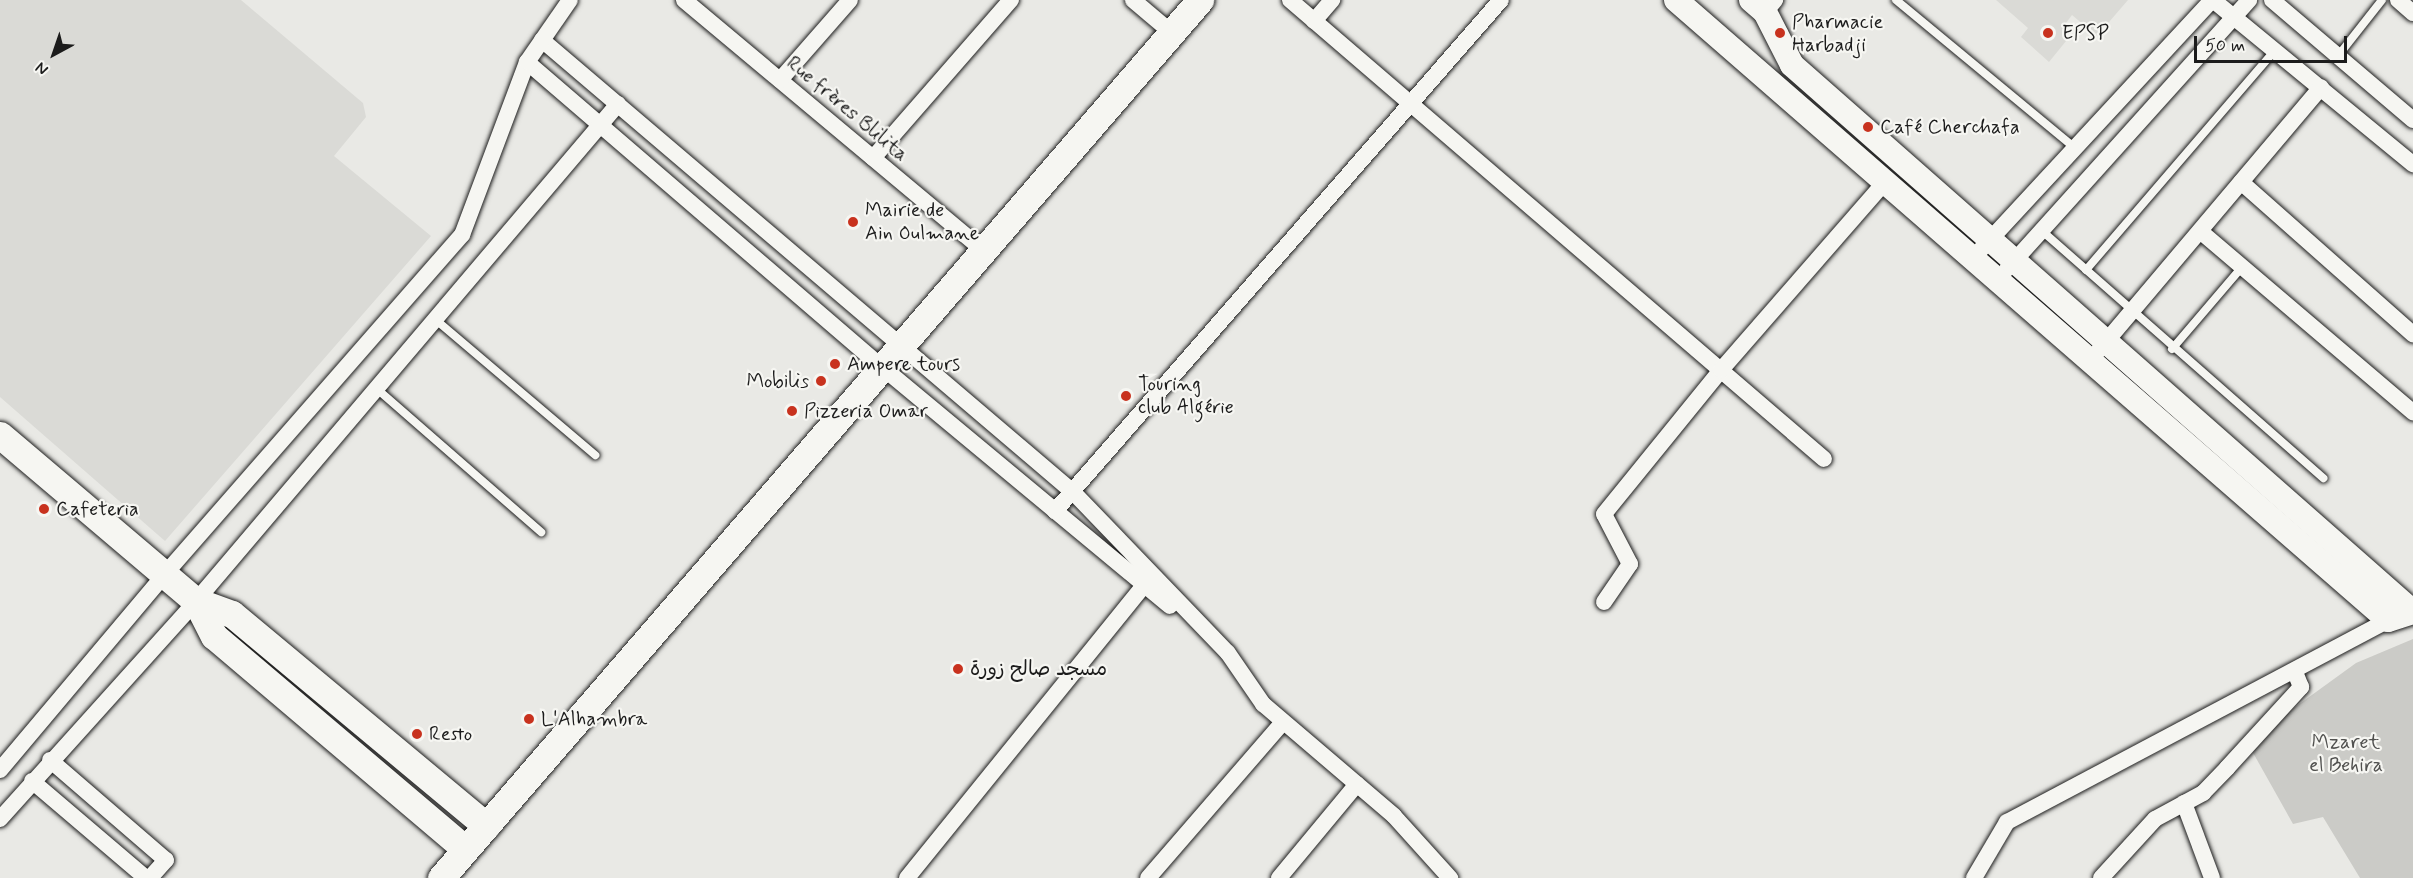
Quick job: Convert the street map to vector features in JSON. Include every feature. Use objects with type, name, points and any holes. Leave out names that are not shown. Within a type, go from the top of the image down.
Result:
[{"type":"main road","points":[[448,875],[465,849],[1200,0]]},
{"type":"main road","points":[[1676,0],[1974,257],[2006,270],[2099,351],[2413,612]]},
{"type":"main road","points":[[1764,4],[1792,65],[1990,240],[2006,270]]},
{"type":"main road","points":[[2099,351],[2388,620],[2413,612]]},
{"type":"main road","points":[[0,435],[196,602],[214,636],[465,849]]},
{"type":"main road","points":[[196,602],[232,614],[486,826]]},
{"type":"street","points":[[0,770],[165,574],[462,235],[527,62],[570,0]]},
{"type":"street","name":"Rue frères Blilita","points":[[684,0],[983,250]]},
{"type":"street","points":[[780,80],[850,0]]},
{"type":"street","points":[[873,158],[1011,0]]},
{"type":"street","points":[[1133,0],[1172,33]]},
{"type":"street","points":[[1290,0],[1824,459]]},
{"type":"street","points":[[1314,21],[1332,0]]},
{"type":"street","points":[[1055,512],[1412,105],[1501,0]]},
{"type":"street","points":[[1974,257],[2213,0],[2413,164]]},
{"type":"street","points":[[2006,270],[2249,0]]},
{"type":"street","points":[[2272,0],[2413,120]]},
{"type":"street","points":[[2398,0],[2413,13]]},
{"type":"street","points":[[542,40],[1073,492],[1149,580],[1228,653],[1263,704],[1394,816],[1450,878]]},
{"type":"street","points":[[527,62],[882,367],[1055,512],[1149,580]]},
{"type":"street","points":[[2099,351],[2321,87]]},
{"type":"street","points":[[0,819],[50,760],[196,602],[618,104]]},
{"type":"street","points":[[1604,602],[1630,564],[1604,514],[1721,370],[1886,181]]},
{"type":"street","points":[[2241,182],[2413,334]]},
{"type":"street","points":[[2200,231],[2413,412]]},
{"type":"street","points":[[907,878],[1149,580]]},
{"type":"street","points":[[1974,878],[2007,822],[2388,620]]},
{"type":"street","points":[[2101,878],[2155,819],[2204,793],[2301,687],[2294,670]]},
{"type":"street","points":[[1148,878],[1283,722]]},
{"type":"street","points":[[50,760],[166,860],[150,878]]},
{"type":"street","points":[[32,781],[146,878]]},
{"type":"street","points":[[1279,878],[1357,784]]},
{"type":"street","points":[[2184,804],[2212,878]]},
{"type":"lane","points":[[1896,0],[2075,148]]},
{"type":"lane","points":[[2338,56],[2382,0]]},
{"type":"lane","points":[[2086,270],[2275,50]]},
{"type":"lane","points":[[2041,230],[2172,349],[2323,478]]},
{"type":"lane","points":[[2172,349],[2243,266]]},
{"type":"lane","points":[[436,320],[595,455]]},
{"type":"lane","points":[[377,389],[541,532]]},
{"type":"shaded area","points":[[0,0],[241,0],[363,103],[366,117],[334,156],[431,236],[165,541],[0,397]]},
{"type":"shaded area","name":"EPSP","points":[[1996,0],[2128,0],[2097,36],[2072,15],[2066,23],[2075,30],[2049,62],[2021,37],[2028,28]]},
{"type":"green space","name":"Mzaret el Behira","points":[[2413,639],[2413,878],[2360,878],[2323,817],[2293,824],[2247,742],[2356,663]]},
{"type":"place","name":"Pharmacie Harbadji","points":[[1780,33]]},
{"type":"place","name":"EPSP","points":[[2048,33]]},
{"type":"place","name":"Café Cherchafa","points":[[1868,127]]},
{"type":"place","name":"Mairie de Ain Oulmane","points":[[853,222]]},
{"type":"place","name":"Ampere tours","points":[[835,364]]},
{"type":"place","name":"Mobilis","points":[[821,381]]},
{"type":"place","name":"Touring club Algérie","points":[[1126,396]]},
{"type":"place","name":"Pizzeria Omar","points":[[792,411]]},
{"type":"place","name":"Cafeteria","points":[[44,509]]},
{"type":"place","name":"مسجد صالح زورة","points":[[958,669]]},
{"type":"place","name":"L'Alhambra","points":[[529,719]]},
{"type":"place","name":"Resto","points":[[417,734]]}]
